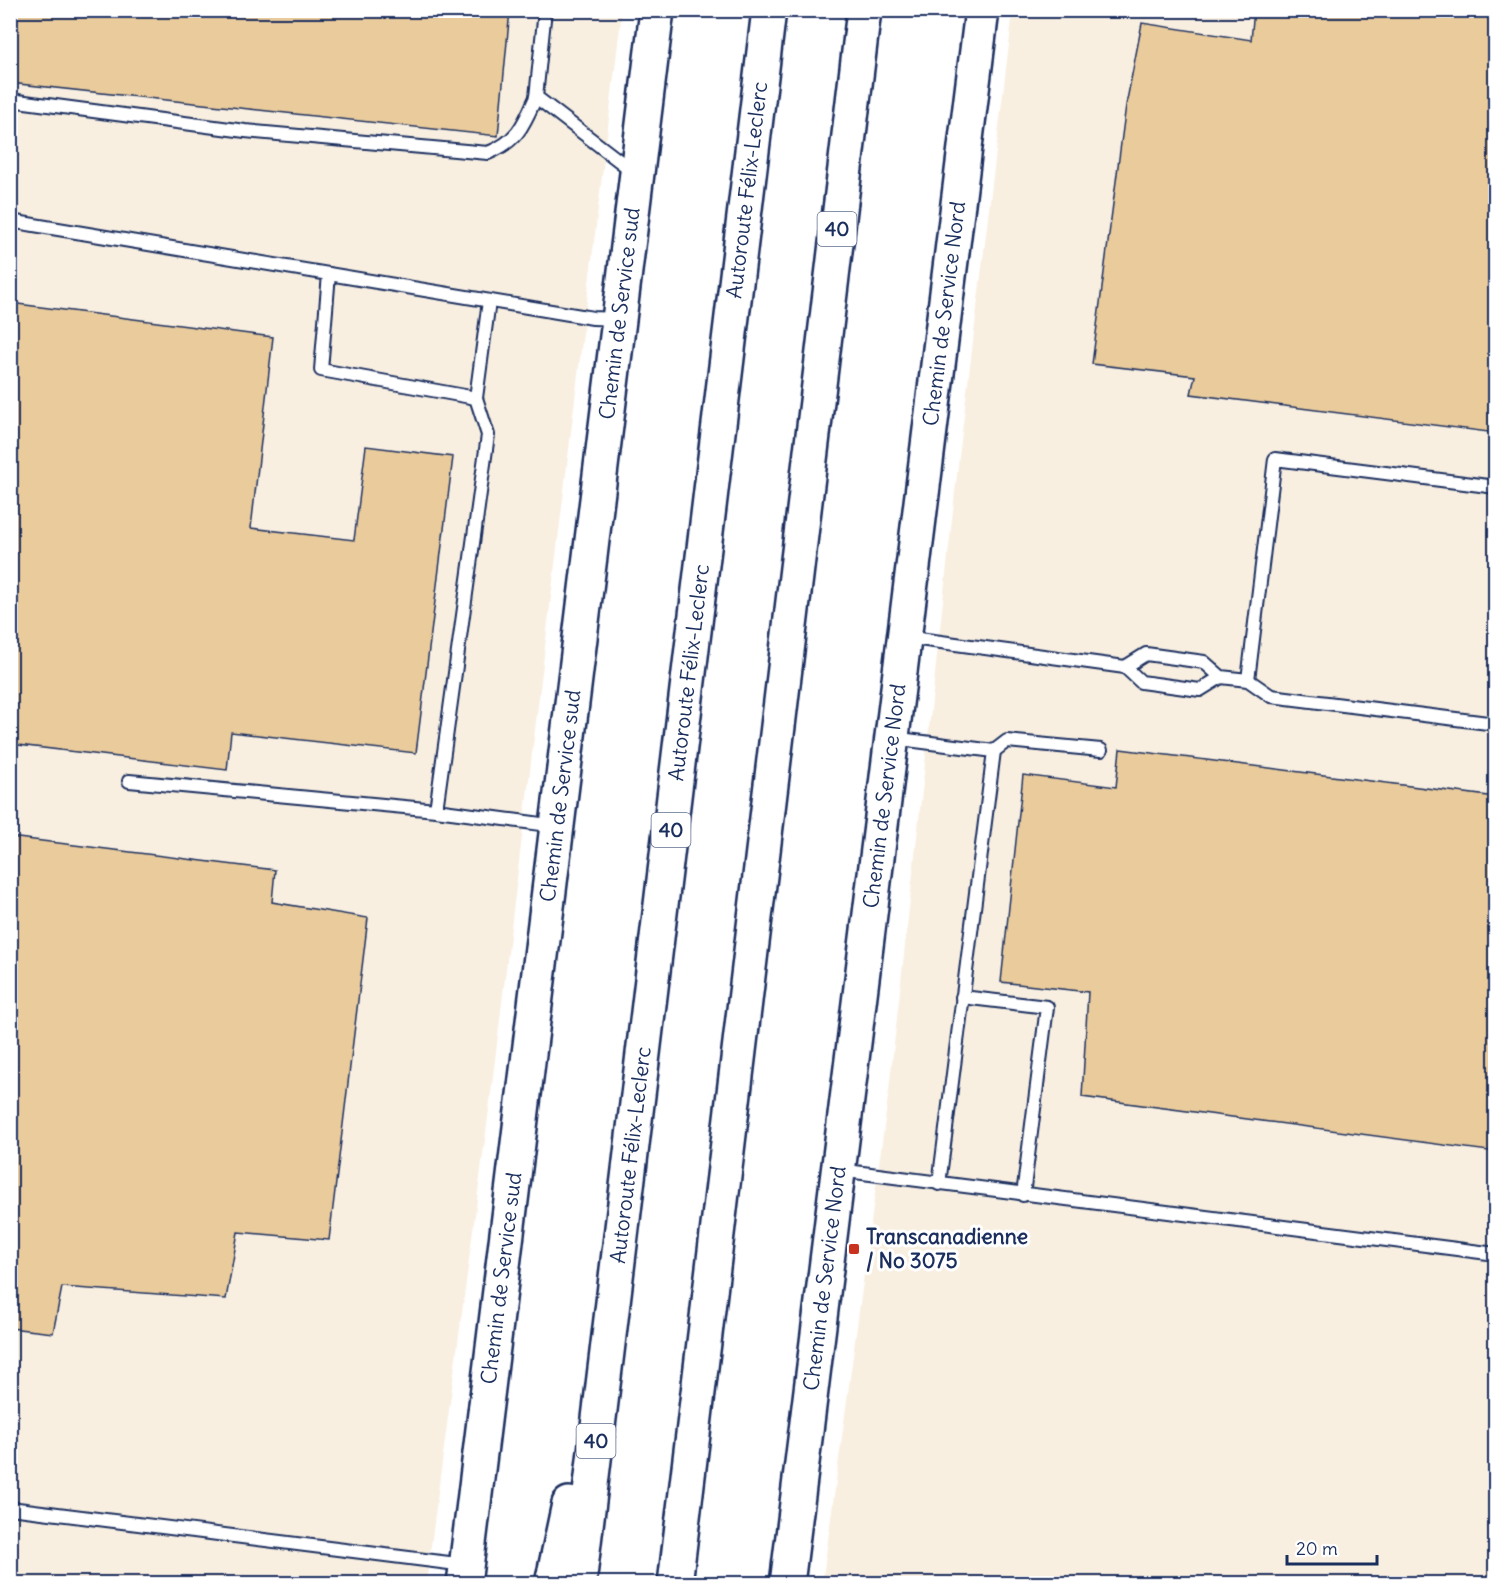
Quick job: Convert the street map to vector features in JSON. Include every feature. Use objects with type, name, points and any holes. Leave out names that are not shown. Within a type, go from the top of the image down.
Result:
[{"type":"main road","name":"Chemin de Service sud","points":[[465,1574],[657,10]]},
{"type":"main road","name":"Autoroute Félix-Leclerc","points":[[579,1584],[769,10]]},
{"type":"main road","name":"40","points":[[675,1584],[864,10]]},
{"type":"main road","name":"Chemin de Service Nord","points":[[787,1584],[982,10]]},
{"type":"main road","points":[[552,1584],[613,1299]]},
{"type":"lane","points":[[10,100],[245,130],[488,153],[504,147],[521,129],[536,97],[545,10]]},
{"type":"lane","points":[[536,97],[637,175]]},
{"type":"lane","points":[[10,221],[593,318],[619,319]]},
{"type":"lane","points":[[329,274],[321,370],[476,398]]},
{"type":"lane","points":[[435,810],[488,435],[476,398],[489,301]]},
{"type":"lane","points":[[1248,680],[1275,459],[1496,487]]},
{"type":"lane","points":[[903,637],[1125,667],[1141,682],[1200,690],[1221,677]]},
{"type":"lane","points":[[1125,667],[1146,654],[1204,662],[1221,677],[1248,680],[1271,696],[1496,724]]},
{"type":"lane","points":[[891,738],[994,751],[1007,741],[1101,750]]},
{"type":"lane","points":[[939,1184],[994,751]]},
{"type":"lane","points":[[129,782],[435,810],[556,826]]},
{"type":"lane","points":[[962,997],[1047,1007],[1023,1195]]},
{"type":"lane","points":[[838,1170],[1496,1254]]},
{"type":"lane","points":[[10,1508],[465,1574]]},
{"type":"shaded area","points":[[11,11],[622,11],[489,1110],[426,1583],[11,1584]]},
{"type":"shaded area","points":[[1013,11],[1495,11],[1495,1583],[822,1584],[889,1090],[958,465]]},
{"type":"building","points":[[10,10],[510,10],[498,136],[10,83]]},
{"type":"building","points":[[1254,10],[1496,10],[1496,433],[1191,394],[1195,376],[1092,364],[1126,105],[1142,23],[1251,40]]},
{"type":"building","points":[[10,303],[273,337],[251,528],[354,540],[366,446],[453,457],[416,753],[231,732],[227,770],[10,744]]},
{"type":"building","points":[[1120,749],[1496,797],[1496,1152],[1082,1097],[1088,992],[1001,982],[1023,775],[1116,787]]},
{"type":"building","points":[[10,837],[275,870],[272,902],[368,918],[329,1240],[238,1232],[226,1299],[62,1287],[53,1333],[10,1328]]},
{"type":"place","name":"Transcanadienne / No 3075","points":[[854,1249]]}]
